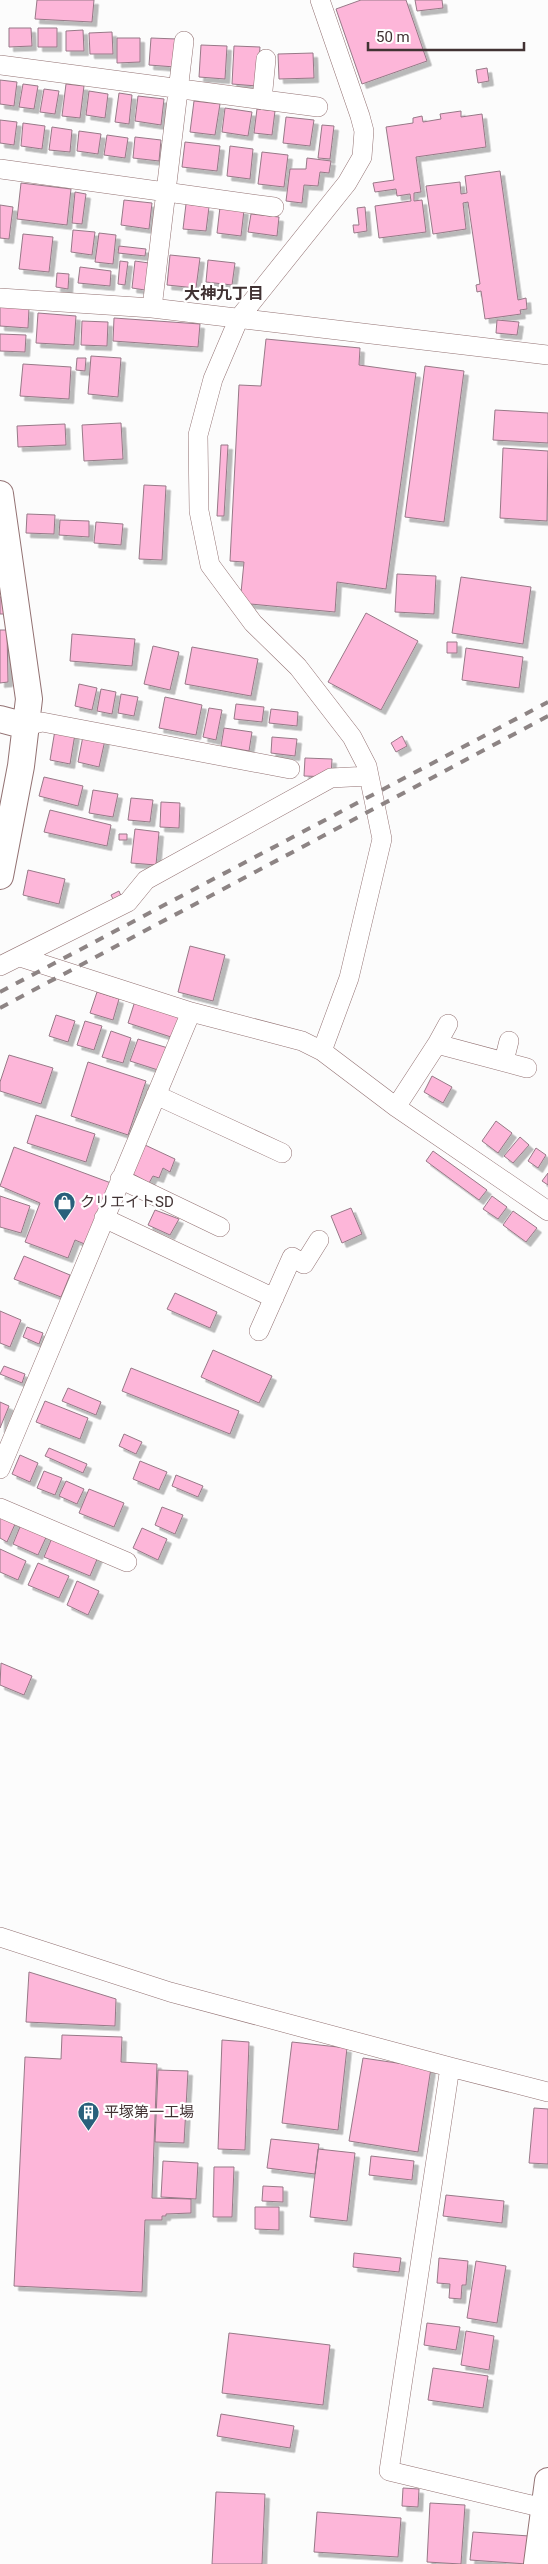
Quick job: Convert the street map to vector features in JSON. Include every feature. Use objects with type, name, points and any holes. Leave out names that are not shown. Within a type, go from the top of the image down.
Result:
[{"type":"street","points":[[320,0],[360,116],[364,131],[362,157],[347,183],[239,318],[213,379],[198,436],[199,511],[210,565],[253,623],[298,668],[352,737],[367,766],[382,839],[349,978],[322,1051]]},
{"type":"street","points":[[152,308],[184,42]]},
{"type":"street","points":[[262,100],[266,58]]},
{"type":"street","points":[[0,65],[177,90],[318,106]]},
{"type":"street","points":[[0,169],[274,207]]},
{"type":"street","points":[[0,298],[152,308],[548,355]]},
{"type":"street","points":[[0,494],[29,700],[0,876]]},
{"type":"street","points":[[0,719],[26,726],[42,722],[148,734],[290,769]]},
{"type":"street","points":[[0,966],[128,902],[146,880],[331,778],[369,776]]},
{"type":"street","points":[[20,957],[190,1012],[302,1041],[322,1051],[396,1107],[548,1211]]},
{"type":"street","points":[[0,1469],[190,1012]]},
{"type":"street","points":[[396,1107],[438,1044],[448,1024]]},
{"type":"street","points":[[504,1062],[509,1041]]},
{"type":"street","points":[[438,1044],[528,1068]]},
{"type":"street","points":[[156,1094],[264,1136],[282,1153]]},
{"type":"street","points":[[120,1179],[220,1227]]},
{"type":"street","points":[[104,1218],[274,1298]]},
{"type":"street","points":[[259,1331],[292,1257],[304,1264],[319,1240]]},
{"type":"street","points":[[0,1508],[127,1562]]},
{"type":"street","points":[[0,1937],[170,1992],[548,2092]]},
{"type":"street","points":[[450,2067],[389,2471],[544,2508]]},
{"type":"street","points":[[537,2564],[548,2481]]},
{"type":"building","points":[[37,0],[94,0],[92,22],[35,19]]},
{"type":"building","points":[[361,0],[406,0],[427,61],[362,84],[336,9]]},
{"type":"building","points":[[415,0],[442,0],[443,8],[417,11]]},
{"type":"building","points":[[9,28],[31,28],[32,46],[9,47]]},
{"type":"building","points":[[38,28],[57,28],[57,47],[38,47]]},
{"type":"building","points":[[83,30],[84,51],[66,51],[66,31]]},
{"type":"building","points":[[112,32],[113,54],[90,54],[89,33]]},
{"type":"building","points":[[117,38],[140,38],[140,62],[117,63]]},
{"type":"building","points":[[151,38],[177,39],[175,67],[149,65]]},
{"type":"building","points":[[201,45],[227,46],[225,79],[199,77]]},
{"type":"building","points":[[234,46],[260,47],[257,86],[232,84]]},
{"type":"building","points":[[313,53],[314,78],[279,79],[278,54]]},
{"type":"building","points":[[487,68],[489,81],[478,83],[476,70]]},
{"type":"building","points":[[0,80],[17,82],[14,106],[0,104]]},
{"type":"building","points":[[23,84],[38,86],[34,109],[19,107]]},
{"type":"building","points":[[66,84],[84,86],[80,118],[62,116]]},
{"type":"building","points":[[44,89],[59,91],[55,114],[40,112]]},
{"type":"building","points":[[89,91],[108,94],[105,118],[86,115]]},
{"type":"building","points":[[119,93],[132,95],[129,124],[115,122]]},
{"type":"building","points":[[138,96],[164,99],[161,125],[135,121]]},
{"type":"building","points":[[194,101],[220,104],[215,135],[190,132]]},
{"type":"building","points":[[225,108],[252,112],[248,136],[222,132]]},
{"type":"building","points":[[257,109],[275,111],[272,135],[254,133]]},
{"type":"building","points":[[461,111],[461,117],[482,114],[486,147],[416,157],[421,192],[414,193],[414,201],[422,200],[426,232],[379,238],[375,206],[411,201],[410,194],[397,196],[396,189],[375,192],[373,183],[394,180],[386,127],[413,123],[413,118],[422,116],[423,122],[441,119],[440,114]]},
{"type":"building","points":[[286,117],[314,120],[310,146],[283,143]]},
{"type":"building","points":[[0,120],[17,122],[14,145],[0,143]]},
{"type":"building","points":[[23,123],[45,126],[42,149],[21,146]]},
{"type":"building","points":[[322,125],[334,126],[330,159],[318,158]]},
{"type":"building","points":[[52,127],[72,130],[70,152],[49,150]]},
{"type":"building","points":[[79,131],[101,134],[98,154],[77,151]]},
{"type":"building","points":[[107,135],[128,138],[125,158],[104,155]]},
{"type":"building","points":[[135,137],[161,140],[159,161],[133,158]]},
{"type":"building","points":[[185,142],[220,146],[217,171],[182,167]]},
{"type":"building","points":[[230,146],[253,149],[250,179],[227,176]]},
{"type":"building","points":[[262,152],[288,155],[284,187],[258,184]]},
{"type":"building","points":[[307,158],[331,161],[329,173],[320,172],[318,186],[304,185],[302,203],[286,201],[290,169],[306,169]]},
{"type":"building","points":[[500,171],[518,300],[526,298],[527,309],[520,310],[521,314],[485,319],[481,291],[477,292],[476,285],[480,284],[468,202],[463,203],[466,229],[433,234],[426,186],[460,182],[461,194],[467,193],[465,176]]},
{"type":"building","points":[[21,183],[71,189],[67,225],[17,219]]},
{"type":"building","points":[[75,192],[86,194],[82,224],[72,223]]},
{"type":"building","points":[[124,200],[152,203],[149,229],[121,225]]},
{"type":"building","points":[[186,204],[209,207],[206,231],[183,229]]},
{"type":"building","points":[[0,205],[13,207],[9,239],[0,238]]},
{"type":"building","points":[[220,207],[244,210],[241,236],[217,233]]},
{"type":"building","points":[[365,207],[367,231],[354,233],[353,225],[359,225],[357,208]]},
{"type":"building","points":[[251,214],[279,217],[277,236],[248,232]]},
{"type":"building","points":[[73,230],[95,232],[92,255],[71,252]]},
{"type":"building","points":[[99,233],[116,235],[113,264],[95,262]]},
{"type":"building","points":[[23,234],[53,237],[49,272],[19,269]]},
{"type":"building","points":[[119,246],[146,249],[145,256],[118,253]]},
{"type":"building","points":[[170,255],[200,258],[196,288],[167,285]]},
{"type":"building","points":[[208,260],[235,263],[232,285],[206,282]]},
{"type":"building","points":[[120,261],[128,262],[125,285],[118,284]]},
{"type":"building","points":[[135,261],[149,263],[145,290],[132,288]]},
{"type":"building","points":[[80,267],[111,271],[110,286],[78,283]]},
{"type":"building","points":[[57,273],[69,274],[68,289],[56,287]]},
{"type":"building","points":[[0,306],[29,308],[28,328],[0,326]]},
{"type":"building","points":[[38,313],[76,316],[74,345],[36,343]]},
{"type":"building","points":[[114,318],[200,324],[198,347],[113,341]]},
{"type":"building","points":[[497,320],[519,322],[517,335],[496,333]]},
{"type":"building","points":[[82,321],[108,322],[107,346],[81,345]]},
{"type":"building","points":[[0,334],[26,335],[25,352],[0,351]]},
{"type":"building","points":[[266,339],[360,348],[359,365],[416,373],[386,589],[337,582],[335,612],[240,603],[244,562],[230,561],[239,385],[261,386]]},
{"type":"building","points":[[91,356],[121,358],[118,397],[88,394]]},
{"type":"building","points":[[77,358],[86,358],[85,371],[76,370]]},
{"type":"building","points":[[23,364],[71,367],[69,399],[20,396]]},
{"type":"building","points":[[425,366],[464,371],[444,522],[405,517]]},
{"type":"building","points":[[495,410],[548,413],[548,443],[493,440]]},
{"type":"building","points":[[121,423],[123,459],[84,461],[82,425]]},
{"type":"building","points":[[65,424],[66,445],[18,447],[17,426]]},
{"type":"building","points":[[221,445],[228,445],[224,516],[217,516]]},
{"type":"building","points":[[503,448],[548,451],[547,521],[500,518]]},
{"type":"building","points":[[144,485],[166,486],[162,560],[139,559]]},
{"type":"building","points":[[27,514],[55,515],[54,534],[26,533]]},
{"type":"building","points":[[60,520],[89,521],[89,537],[59,535]]},
{"type":"building","points":[[96,522],[123,524],[121,545],[94,543]]},
{"type":"building","points":[[397,574],[436,576],[434,614],[395,612]]},
{"type":"building","points":[[461,577],[531,587],[523,644],[452,633]]},
{"type":"building","points":[[0,597],[5,597],[4,614],[0,614]]},
{"type":"building","points":[[366,613],[418,641],[381,710],[328,682]]},
{"type":"building","points":[[0,630],[7,630],[8,682],[0,683]]},
{"type":"building","points":[[72,634],[135,639],[132,666],[70,661]]},
{"type":"building","points":[[447,642],[457,642],[457,653],[447,653]]},
{"type":"building","points":[[153,646],[179,652],[170,690],[144,684]]},
{"type":"building","points":[[192,647],[258,659],[251,696],[185,684]]},
{"type":"building","points":[[466,648],[523,657],[519,688],[462,680]]},
{"type":"building","points":[[79,684],[97,688],[92,710],[75,706]]},
{"type":"building","points":[[101,689],[116,692],[112,714],[97,711]]},
{"type":"building","points":[[121,694],[138,697],[134,716],[118,713]]},
{"type":"building","points":[[165,697],[202,705],[196,735],[159,728]]},
{"type":"building","points":[[236,704],[264,707],[262,722],[234,719]]},
{"type":"building","points":[[209,708],[222,710],[216,740],[203,737]]},
{"type":"building","points":[[271,709],[298,712],[297,726],[269,723]]},
{"type":"building","points":[[224,728],[252,732],[249,751],[221,746]]},
{"type":"building","points":[[55,730],[75,734],[70,764],[50,760]]},
{"type":"building","points":[[83,736],[105,740],[99,767],[78,762]]},
{"type":"building","points":[[402,736],[407,746],[396,752],[391,743]]},
{"type":"building","points":[[272,737],[297,739],[295,756],[271,753]]},
{"type":"building","points":[[305,758],[332,759],[331,777],[304,776]]},
{"type":"building","points":[[44,777],[83,786],[78,806],[39,796]]},
{"type":"building","points":[[93,790],[118,794],[113,817],[89,813]]},
{"type":"building","points":[[131,798],[153,800],[150,822],[128,820]]},
{"type":"building","points":[[161,802],[180,803],[179,828],[160,827]]},
{"type":"building","points":[[50,810],[111,825],[107,846],[44,832]]},
{"type":"building","points":[[135,829],[159,832],[156,865],[131,863]]},
{"type":"building","points":[[119,834],[127,834],[127,840],[119,840]]},
{"type":"building","points":[[28,870],[65,879],[59,904],[23,895]]},
{"type":"building","points":[[119,891],[121,896],[113,899],[111,895]]},
{"type":"building","points":[[190,946],[225,955],[213,1001],[178,992]]},
{"type":"building","points":[[97,992],[119,999],[113,1020],[90,1013]]},
{"type":"building","points":[[135,1001],[181,1016],[174,1038],[128,1023]]},
{"type":"building","points":[[56,1015],[75,1021],[68,1042],[49,1036]]},
{"type":"building","points":[[85,1021],[102,1026],[94,1050],[77,1045]]},
{"type":"building","points":[[111,1031],[131,1038],[123,1063],[102,1057]]},
{"type":"building","points":[[138,1039],[168,1048],[161,1071],[130,1061]]},
{"type":"building","points":[[9,1055],[53,1068],[41,1104],[0,1091],[0,1082]]},
{"type":"building","points":[[88,1062],[146,1081],[128,1135],[71,1116]]},
{"type":"building","points":[[432,1076],[452,1087],[443,1103],[424,1092]]},
{"type":"building","points":[[36,1115],[95,1134],[86,1162],[27,1143]]},
{"type":"building","points":[[496,1121],[512,1133],[498,1153],[482,1141]]},
{"type":"building","points":[[520,1137],[529,1145],[513,1163],[504,1156]]},
{"type":"building","points":[[145,1145],[175,1159],[170,1172],[163,1168],[159,1178],[153,1176],[149,1183],[131,1173]]},
{"type":"building","name":"クリエイトSD","points":[[14,1147],[111,1183],[87,1245],[75,1240],[68,1258],[25,1242],[40,1203],[0,1186]]},
{"type":"building","points":[[536,1148],[546,1155],[538,1168],[528,1161]]},
{"type":"building","points":[[433,1151],[487,1190],[479,1200],[426,1161]]},
{"type":"building","points":[[548,1173],[548,1185],[542,1181]]},
{"type":"building","points":[[0,1196],[30,1206],[21,1233],[0,1227]]},
{"type":"building","points":[[492,1196],[507,1207],[498,1219],[483,1209]]},
{"type":"building","points":[[351,1208],[362,1234],[342,1243],[331,1216]]},
{"type":"building","points":[[155,1210],[179,1219],[170,1235],[148,1225]]},
{"type":"building","points":[[513,1211],[537,1228],[526,1242],[503,1225]]},
{"type":"building","points":[[24,1256],[70,1275],[61,1297],[14,1279]]},
{"type":"building","points":[[175,1293],[217,1312],[210,1328],[167,1309]]},
{"type":"building","points":[[0,1311],[21,1320],[10,1347],[0,1343]]},
{"type":"building","points":[[27,1327],[43,1333],[39,1344],[23,1337]]},
{"type":"building","points":[[213,1350],[272,1376],[259,1403],[201,1377]]},
{"type":"building","points":[[4,1366],[25,1374],[22,1383],[0,1374]]},
{"type":"building","points":[[131,1368],[239,1411],[230,1434],[122,1391]]},
{"type":"building","points":[[68,1388],[101,1402],[96,1415],[62,1401]]},
{"type":"building","points":[[45,1401],[88,1418],[80,1439],[36,1422]]},
{"type":"building","points":[[0,1402],[9,1406],[0,1428]]},
{"type":"building","points":[[124,1434],[142,1442],[136,1454],[119,1446]]},
{"type":"building","points":[[49,1448],[87,1464],[83,1473],[45,1456]]},
{"type":"building","points":[[20,1455],[38,1463],[30,1482],[12,1474]]},
{"type":"building","points":[[140,1461],[167,1472],[159,1490],[133,1479]]},
{"type":"building","points":[[44,1471],[62,1478],[55,1495],[37,1488]]},
{"type":"building","points":[[176,1475],[203,1486],[198,1497],[172,1486]]},
{"type":"building","points":[[66,1481],[84,1489],[77,1504],[59,1496]]},
{"type":"building","points":[[89,1489],[124,1503],[114,1527],[79,1513]]},
{"type":"building","points":[[162,1507],[183,1515],[175,1534],[155,1525]]},
{"type":"building","points":[[0,1515],[16,1522],[7,1542],[0,1538]]},
{"type":"building","points":[[22,1522],[48,1533],[38,1555],[13,1544]]},
{"type":"building","points":[[142,1528],[167,1539],[158,1560],[133,1548]]},
{"type":"building","points":[[52,1538],[98,1557],[90,1576],[44,1557]]},
{"type":"building","points":[[0,1549],[26,1561],[18,1580],[0,1572]]},
{"type":"building","points":[[38,1563],[69,1576],[59,1598],[28,1585]]},
{"type":"building","points":[[77,1581],[99,1591],[88,1615],[67,1605]]},
{"type":"building","points":[[1,1663],[32,1676],[24,1695],[0,1685]]},
{"type":"building","points":[[29,1972],[116,1999],[115,2026],[26,2022]]},
{"type":"building","name":"平塚第一工場","points":[[62,2035],[122,2037],[121,2062],[157,2064],[152,2198],[191,2199],[191,2213],[166,2214],[166,2216],[162,2216],[162,2220],[145,2220],[142,2292],[14,2286],[25,2057],[61,2059]]},
{"type":"building","points":[[222,2040],[249,2042],[245,2150],[218,2149]]},
{"type":"building","points":[[292,2042],[347,2048],[338,2130],[282,2123]]},
{"type":"building","points":[[363,2058],[431,2068],[418,2152],[349,2141]]},
{"type":"building","points":[[158,2070],[188,2071],[184,2143],[155,2142]]},
{"type":"building","points":[[534,2108],[548,2109],[548,2164],[529,2163]]},
{"type":"building","points":[[271,2139],[319,2144],[315,2174],[267,2168]]},
{"type":"building","points":[[318,2149],[355,2153],[347,2221],[310,2217]]},
{"type":"building","points":[[371,2156],[414,2161],[412,2180],[369,2175]]},
{"type":"building","points":[[163,2161],[198,2163],[196,2199],[161,2197]]},
{"type":"building","points":[[214,2167],[234,2167],[232,2217],[213,2217]]},
{"type":"building","points":[[263,2186],[283,2187],[283,2202],[262,2201]]},
{"type":"building","points":[[446,2195],[504,2201],[502,2223],[443,2216]]},
{"type":"building","points":[[255,2207],[279,2207],[279,2230],[255,2229]]},
{"type":"building","points":[[354,2253],[401,2258],[399,2272],[353,2267]]},
{"type":"building","points":[[439,2258],[468,2261],[466,2285],[462,2285],[461,2299],[449,2298],[450,2284],[437,2283]]},
{"type":"building","points":[[476,2261],[506,2266],[497,2323],[467,2318]]},
{"type":"building","points":[[427,2323],[460,2327],[456,2350],[424,2345]]},
{"type":"building","points":[[466,2331],[494,2336],[489,2370],[461,2365]]},
{"type":"building","points":[[229,2333],[330,2345],[323,2405],[222,2393]]},
{"type":"building","points":[[433,2368],[488,2376],[483,2408],[428,2400]]},
{"type":"building","points":[[221,2414],[294,2426],[290,2448],[217,2436]]},
{"type":"building","points":[[403,2488],[419,2489],[418,2507],[402,2506]]},
{"type":"building","points":[[216,2492],[265,2494],[262,2564],[212,2564]]},
{"type":"building","points":[[430,2503],[465,2505],[461,2564],[427,2562]]},
{"type":"building","points":[[317,2512],[401,2518],[398,2557],[314,2552]]},
{"type":"building","points":[[473,2532],[529,2536],[527,2564],[470,2560]]},
{"type":"railway","points":[[0,992],[548,702]]},
{"type":"railway","points":[[0,1008],[548,716]]},
{"type":"place","name":"クリエイトSD","points":[[64,1221]]},
{"type":"place","name":"平塚第一工場","points":[[88,2131]]},
{"type":"district","name":"大神九丁目","points":[[224,293]]}]
